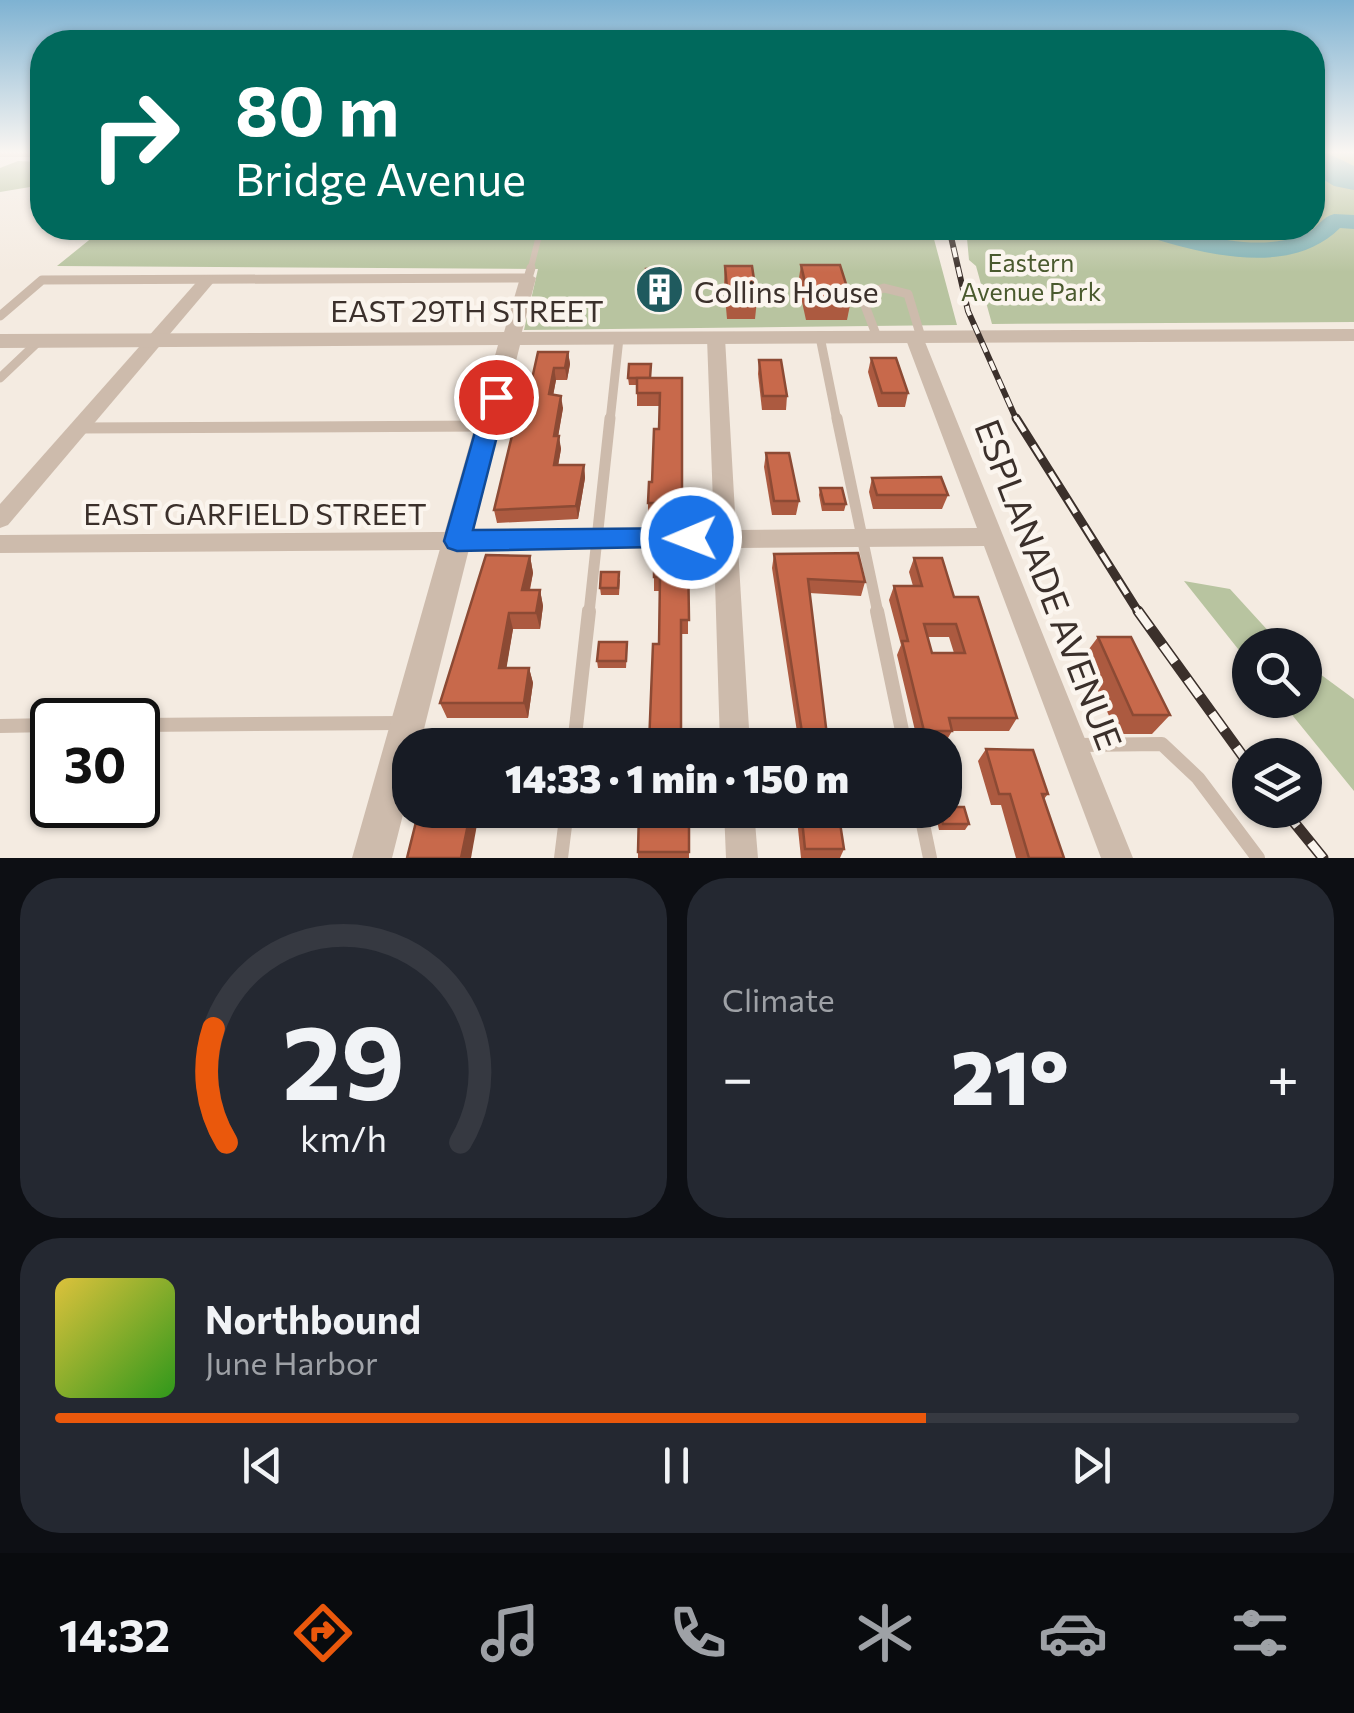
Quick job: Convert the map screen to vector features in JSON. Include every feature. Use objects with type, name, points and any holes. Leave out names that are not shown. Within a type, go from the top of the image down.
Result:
[{"type":"street","points":[[372,858],[528,278]]},
{"type":"street","points":[[0,518],[207,280]]},
{"type":"street","name":"EAST 29TH STREET","points":[[0,341],[1354,335]]},
{"type":"street","name":"ESPLANADE AVENUE","points":[[918,337],[990,536],[1118,858]]},
{"type":"street","points":[[716,338],[722,538],[734,728]]},
{"type":"street","name":"EAST GARFIELD STREET","points":[[0,544],[990,536]]},
{"type":"street","points":[[740,828],[742,858]]},
{"type":"lane","points":[[0,316],[42,280],[528,278],[538,240]]},
{"type":"lane","points":[[877,337],[861,295],[870,288],[890,287],[908,294],[918,337]]},
{"type":"lane","points":[[576,728],[619,338]]},
{"type":"lane","points":[[820,338],[858,536],[901,728]]},
{"type":"lane","points":[[0,378],[39,341]]},
{"type":"lane","points":[[78,428],[488,426]]},
{"type":"lane","points":[[160,725],[408,723]]},
{"type":"lane","points":[[0,726],[30,726]]},
{"type":"lane","points":[[1074,746],[1162,744],[1198,778],[1258,858]]},
{"type":"lane","points":[[561,858],[564,828]]},
{"type":"lane","points":[[924,828],[930,858]]},
{"type":"green space","name":"Eastern Avenue Park","points":[[1325,192],[1354,192],[1354,322],[992,324],[976,266],[969,260],[967,240],[1325,240]]},
{"type":"green space","points":[[89,240],[934,240],[957,325],[524,330],[538,269],[57,266]]},
{"type":"green space","points":[[1184,581],[1230,589],[1266,628],[1232,628],[1232,641]]},
{"type":"green space","points":[[1322,675],[1354,699],[1354,791],[1322,752],[1322,738],[1311,738],[1295,718],[1322,718]]},
{"type":"building","points":[[801,265],[840,265],[851,300],[809,300]]},
{"type":"building","points":[[725,266],[752,266],[757,300],[728,300]]},
{"type":"building","points":[[646,269],[671,269],[672,292],[651,292],[652,285],[646,286]]},
{"type":"building","points":[[538,352],[568,352],[565,368],[554,368],[549,394],[561,396],[554,465],[584,465],[576,506],[494,510],[517,415],[524,415]]},
{"type":"building","points":[[871,358],[896,358],[908,393],[882,393]]},
{"type":"building","points":[[759,360],[781,360],[787,396],[763,396]]},
{"type":"building","points":[[629,364],[651,364],[650,378],[628,378]]},
{"type":"building","points":[[637,378],[682,378],[682,503],[648,503],[660,393],[637,393]]},
{"type":"building","points":[[766,453],[789,453],[799,501],[774,501]]},
{"type":"building","points":[[941,477],[948,495],[877,495],[872,478]]},
{"type":"building","points":[[820,488],[842,488],[846,504],[824,504]]},
{"type":"building","points":[[654,552],[688,552],[689,620],[681,620],[681,728],[650,728],[653,644],[659,644],[660,577],[654,577]]},
{"type":"building","points":[[858,553],[865,582],[808,579],[826,728],[801,728],[774,554]]},
{"type":"building","points":[[486,555],[530,556],[522,590],[540,590],[536,613],[509,613],[499,668],[529,668],[524,703],[440,703]]},
{"type":"building","points":[[914,558],[942,558],[954,597],[978,597],[1017,718],[949,718],[951,728],[923,728],[902,641],[908,641],[894,586],[922,586]],"holes":[[[924,624],[956,624],[965,653],[932,653]]]},
{"type":"building","points":[[601,572],[619,572],[618,588],[600,588]]},
{"type":"building","points":[[1098,637],[1131,637],[1170,715],[1133,715]]},
{"type":"building","points":[[599,642],[627,642],[626,661],[597,661]]},
{"type":"building","points":[[986,749],[1033,750],[1048,794],[1042,794],[1064,858],[1029,858],[1010,794],[999,794]]},
{"type":"building","points":[[962,807],[964,807],[969,824],[962,824]]},
{"type":"building","points":[[414,828],[467,828],[461,858],[407,858]]},
{"type":"building","points":[[639,828],[689,828],[689,852],[638,852]]},
{"type":"building","points":[[803,828],[841,828],[844,849],[805,849]]},
{"type":"waterway","points":[[1325,229],[1334,221],[1354,222]]},
{"type":"waterway","points":[[1185,240],[1244,249],[1272,249],[1309,240]]},
{"type":"railway","points":[[952,240],[968,311],[1017,421]]},
{"type":"railway","points":[[1016,418],[1139,613]]},
{"type":"railway","points":[[1138,611],[1232,741]]},
{"type":"railway","points":[[1299,828],[1323,858]]},
{"type":"place","name":"Collins House","points":[[659,290]]},
{"type":"route","points":[[496,397],[457,541],[691,538]]}]
